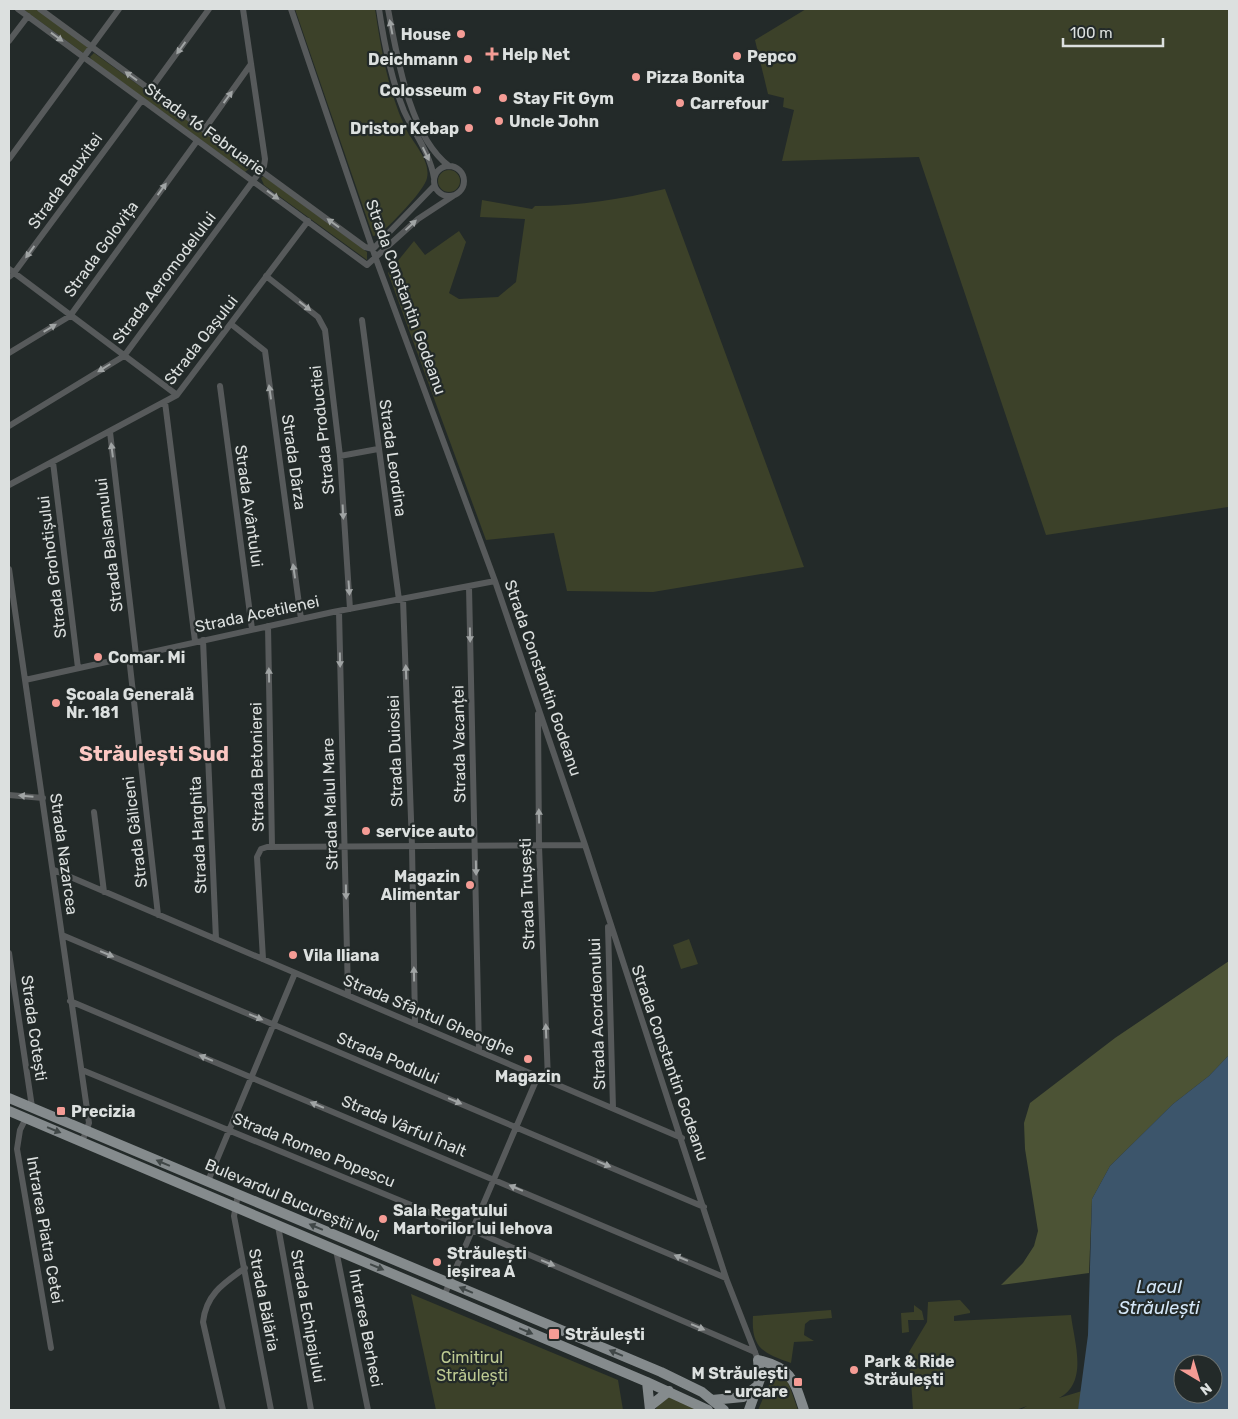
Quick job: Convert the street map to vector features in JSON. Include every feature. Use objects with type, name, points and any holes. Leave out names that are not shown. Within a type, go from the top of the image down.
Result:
[{"type":"main road","name":"Bulevardul Bucureștii Noi","points":[[9,1098],[661,1372],[696,1389],[724,1410]]},
{"type":"main road","name":"Bulevardul Bucureștii Noi","points":[[9,1112],[647,1382],[708,1410]]},
{"type":"main road","points":[[749,1410],[761,1373],[757,1356]]},
{"type":"main road","points":[[757,1356],[792,1376],[804,1410]]},
{"type":"main road","points":[[647,1382],[650,1408]]},
{"type":"main road","points":[[712,1400],[742,1397],[758,1384]]},
{"type":"main road","points":[[650,1408],[669,1392]]},
{"type":"street","name":"Strada 16 Februarie","points":[[18,9],[368,265],[376,259]]},
{"type":"street","name":"Strada 16 Februarie","points":[[40,9],[365,247],[373,248]]},
{"type":"street","points":[[9,159],[119,9]]},
{"type":"street","points":[[150,90],[209,9]]},
{"type":"street","points":[[243,9],[265,159],[261,170]]},
{"type":"street","name":"Strada Constantin Godeanu","points":[[291,9],[376,259],[495,582],[682,1138],[726,1278],[757,1356]]},
{"type":"street","points":[[379,9],[397,89],[404,110],[429,160],[434,178],[434,186],[440,194],[453,196]]},
{"type":"street","points":[[376,259],[418,219],[462,190],[464,178],[461,171],[441,159],[428,141],[410,103],[388,9]]},
{"type":"street","points":[[9,42],[28,16]]},
{"type":"street","points":[[204,130],[251,64]]},
{"type":"street","name":"Strada Bauxitei","points":[[11,273],[142,100]]},
{"type":"street","name":"Strada Golovița","points":[[9,353],[70,316],[197,141]]},
{"type":"street","points":[[434,178],[438,171],[450,166]]},
{"type":"street","name":"Strada Aeromodelului","points":[[9,426],[124,356],[261,170]]},
{"type":"street","points":[[373,248],[434,186]]},
{"type":"street","name":"Strada Oașului","points":[[9,486],[177,395],[308,221]]},
{"type":"street","points":[[11,273],[177,395]]},
{"type":"street","name":"Strada Productiei","points":[[266,276],[323,323],[340,456],[350,609]]},
{"type":"street","name":"Strada Leordina","points":[[362,320],[378,449],[401,599]]},
{"type":"street","name":"Strada Dârza","points":[[231,324],[265,351],[301,619]]},
{"type":"street","name":"Strada Avântului","points":[[220,386],[252,629]]},
{"type":"street","name":"Strada Harghita","points":[[165,402],[199,641],[216,939]]},
{"type":"street","name":"Strada Balsamului","points":[[110,432],[136,655]]},
{"type":"street","points":[[340,456],[378,449]]},
{"type":"street","name":"Strada Grohotișului","points":[[53,462],[78,668]]},
{"type":"street","name":"Strada Nazarcea","points":[[9,569],[54,870],[70,1001],[90,1122],[82,1142]]},
{"type":"street","name":"Strada Acetilenei","points":[[26,680],[252,629],[495,582]]},
{"type":"street","name":"Strada Vacanței","points":[[469,587],[479,1050]]},
{"type":"street","name":"Strada Duiosiei","points":[[401,599],[412,846],[415,1023]]},
{"type":"street","name":"Strada Malul Mare","points":[[339,611],[348,995]]},
{"type":"street","name":"Strada Betonierei","points":[[263,959],[257,857],[261,849],[272,846],[268,626]]},
{"type":"street","name":"Strada Găliceni","points":[[128,657],[158,914]]},
{"type":"street","name":"Strada Trușești","points":[[538,707],[539,846],[548,1080]]},
{"type":"street","points":[[9,795],[43,798]]},
{"type":"street","points":[[94,812],[104,892]]},
{"type":"street","points":[[272,846],[584,845]]},
{"type":"street","name":"Strada Sfântul Gheorghe","points":[[54,870],[682,1138]]},
{"type":"street","name":"Strada Acordeonului","points":[[607,918],[614,1108]]},
{"type":"street","name":"Strada Podului","points":[[62,935],[704,1207]]},
{"type":"street","name":"Strada Cotești","points":[[9,953],[32,1107]]},
{"type":"street","points":[[208,1181],[295,973]]},
{"type":"street","name":"Strada Vârful Înalt","points":[[70,1001],[726,1278]]},
{"type":"street","name":"Strada Romeo Popescu","points":[[82,1070],[473,1230],[757,1356]]},
{"type":"street","points":[[444,1296],[538,1076]]},
{"type":"street","name":"Intrarea Piatra Cetei","points":[[26,1118],[20,1130],[18,1156],[51,1348]]},
{"type":"street","name":"Strada Bălăria","points":[[238,1194],[234,1216],[271,1410]]},
{"type":"street","name":"Strada Echipajului","points":[[278,1226],[311,1410]]},
{"type":"street","name":"Intrarea Berheci","points":[[336,1250],[368,1410]]},
{"type":"street","points":[[223,1410],[204,1322],[204,1311],[213,1293],[245,1268]]},
{"type":"green space","points":[[23,9],[37,9],[88,46],[86,55]]},
{"type":"green space","points":[[295,9],[375,9],[394,99],[405,127],[424,158],[427,171],[425,184],[414,199],[378,235],[373,236]]},
{"type":"green space","points":[[806,9],[1229,9],[1229,508],[1046,535],[919,157],[782,161],[794,110],[783,107],[784,98],[768,94],[755,40]]},
{"type":"green space","points":[[94,53],[248,164],[250,168],[245,172],[93,61],[90,57]]},
{"type":"green space","points":[[449,170],[459,177],[460,181],[453,191],[449,192],[439,185],[438,181],[445,171]]},
{"type":"green space","points":[[264,176],[367,252],[367,260],[264,185],[261,178]]},
{"type":"green space","points":[[665,189],[804,567],[653,592],[567,591],[554,533],[486,540],[388,273],[414,241],[425,255],[459,231],[466,242],[449,293],[459,299],[498,297],[516,282],[525,219],[480,217],[482,200],[532,209],[535,206],[568,205],[600,201]]},
{"type":"green space","points":[[689,939],[698,964],[681,969],[673,945]]},
{"type":"green space","points":[[1229,961],[1229,1055],[1209,1076],[1173,1104],[1110,1166],[1092,1199],[1089,1273],[1001,1285],[1023,1263],[1034,1246],[1038,1231],[1025,1149],[1024,1123],[1030,1103],[1115,1038]]},
{"type":"green space","name":"Cimitirul Străulești","points":[[411,1294],[618,1380],[623,1410],[436,1410]]},
{"type":"green space","points":[[960,1300],[970,1313],[954,1316],[954,1321],[1071,1315],[1077,1372],[1074,1382],[1068,1391],[1059,1398],[1082,1391],[1078,1410],[1020,1410],[1027,1406],[1016,1410],[913,1410],[909,1352],[927,1322],[928,1302]]},
{"type":"green space","points":[[914,1305],[922,1311],[924,1320],[908,1320],[909,1332],[902,1333],[901,1313],[914,1312]]},
{"type":"green space","points":[[831,1310],[832,1318],[810,1320],[805,1324],[804,1335],[814,1341],[794,1342],[791,1363],[766,1352],[761,1348],[754,1335],[753,1316]]},
{"type":"green space","points":[[777,1374],[787,1379],[798,1410],[758,1410],[769,1385],[768,1380]]},
{"type":"green space","points":[[669,1397],[701,1410],[655,1410],[659,1404]]},
{"type":"water","name":"Lacul Străulești","points":[[1229,1055],[1229,1410],[1078,1410],[1088,1335],[1092,1199],[1110,1166],[1173,1104],[1209,1076]]},
{"type":"place","name":"House","points":[[461,34]]},
{"type":"place","name":"Help Net","points":[[492,54]]},
{"type":"place","name":"Pepco","points":[[737,56]]},
{"type":"place","name":"Deichmann","points":[[468,59]]},
{"type":"place","name":"Pizza Bonita","points":[[636,77]]},
{"type":"place","name":"Colosseum","points":[[477,90]]},
{"type":"place","name":"Stay Fit Gym","points":[[503,98]]},
{"type":"place","name":"Carrefour","points":[[680,103]]},
{"type":"place","name":"Uncle John","points":[[499,121]]},
{"type":"place","name":"Dristor Kebap","points":[[469,128]]},
{"type":"place","name":"Comar. Mi","points":[[98,657]]},
{"type":"place","name":"Școala Generală Nr. 181","points":[[56,703]]},
{"type":"place","name":"service auto","points":[[366,831]]},
{"type":"place","name":"Magazin Alimentar","points":[[470,885]]},
{"type":"place","name":"Vila Iliana","points":[[293,955]]},
{"type":"place","name":"Magazin","points":[[528,1059]]},
{"type":"place","name":"Precizia","points":[[61,1111]]},
{"type":"place","name":"Sala Regatului Martorilor lui Iehova","points":[[383,1219]]},
{"type":"place","name":"Străulești ieșirea A","points":[[437,1262]]},
{"type":"place","name":"Străulești","points":[[554,1334]]},
{"type":"place","name":"Park & Ride Străulești","points":[[854,1370]]},
{"type":"place","name":"M Străulești - urcare","points":[[798,1382]]},
{"type":"district","name":"Străulești Sud","points":[[154,753]]}]
